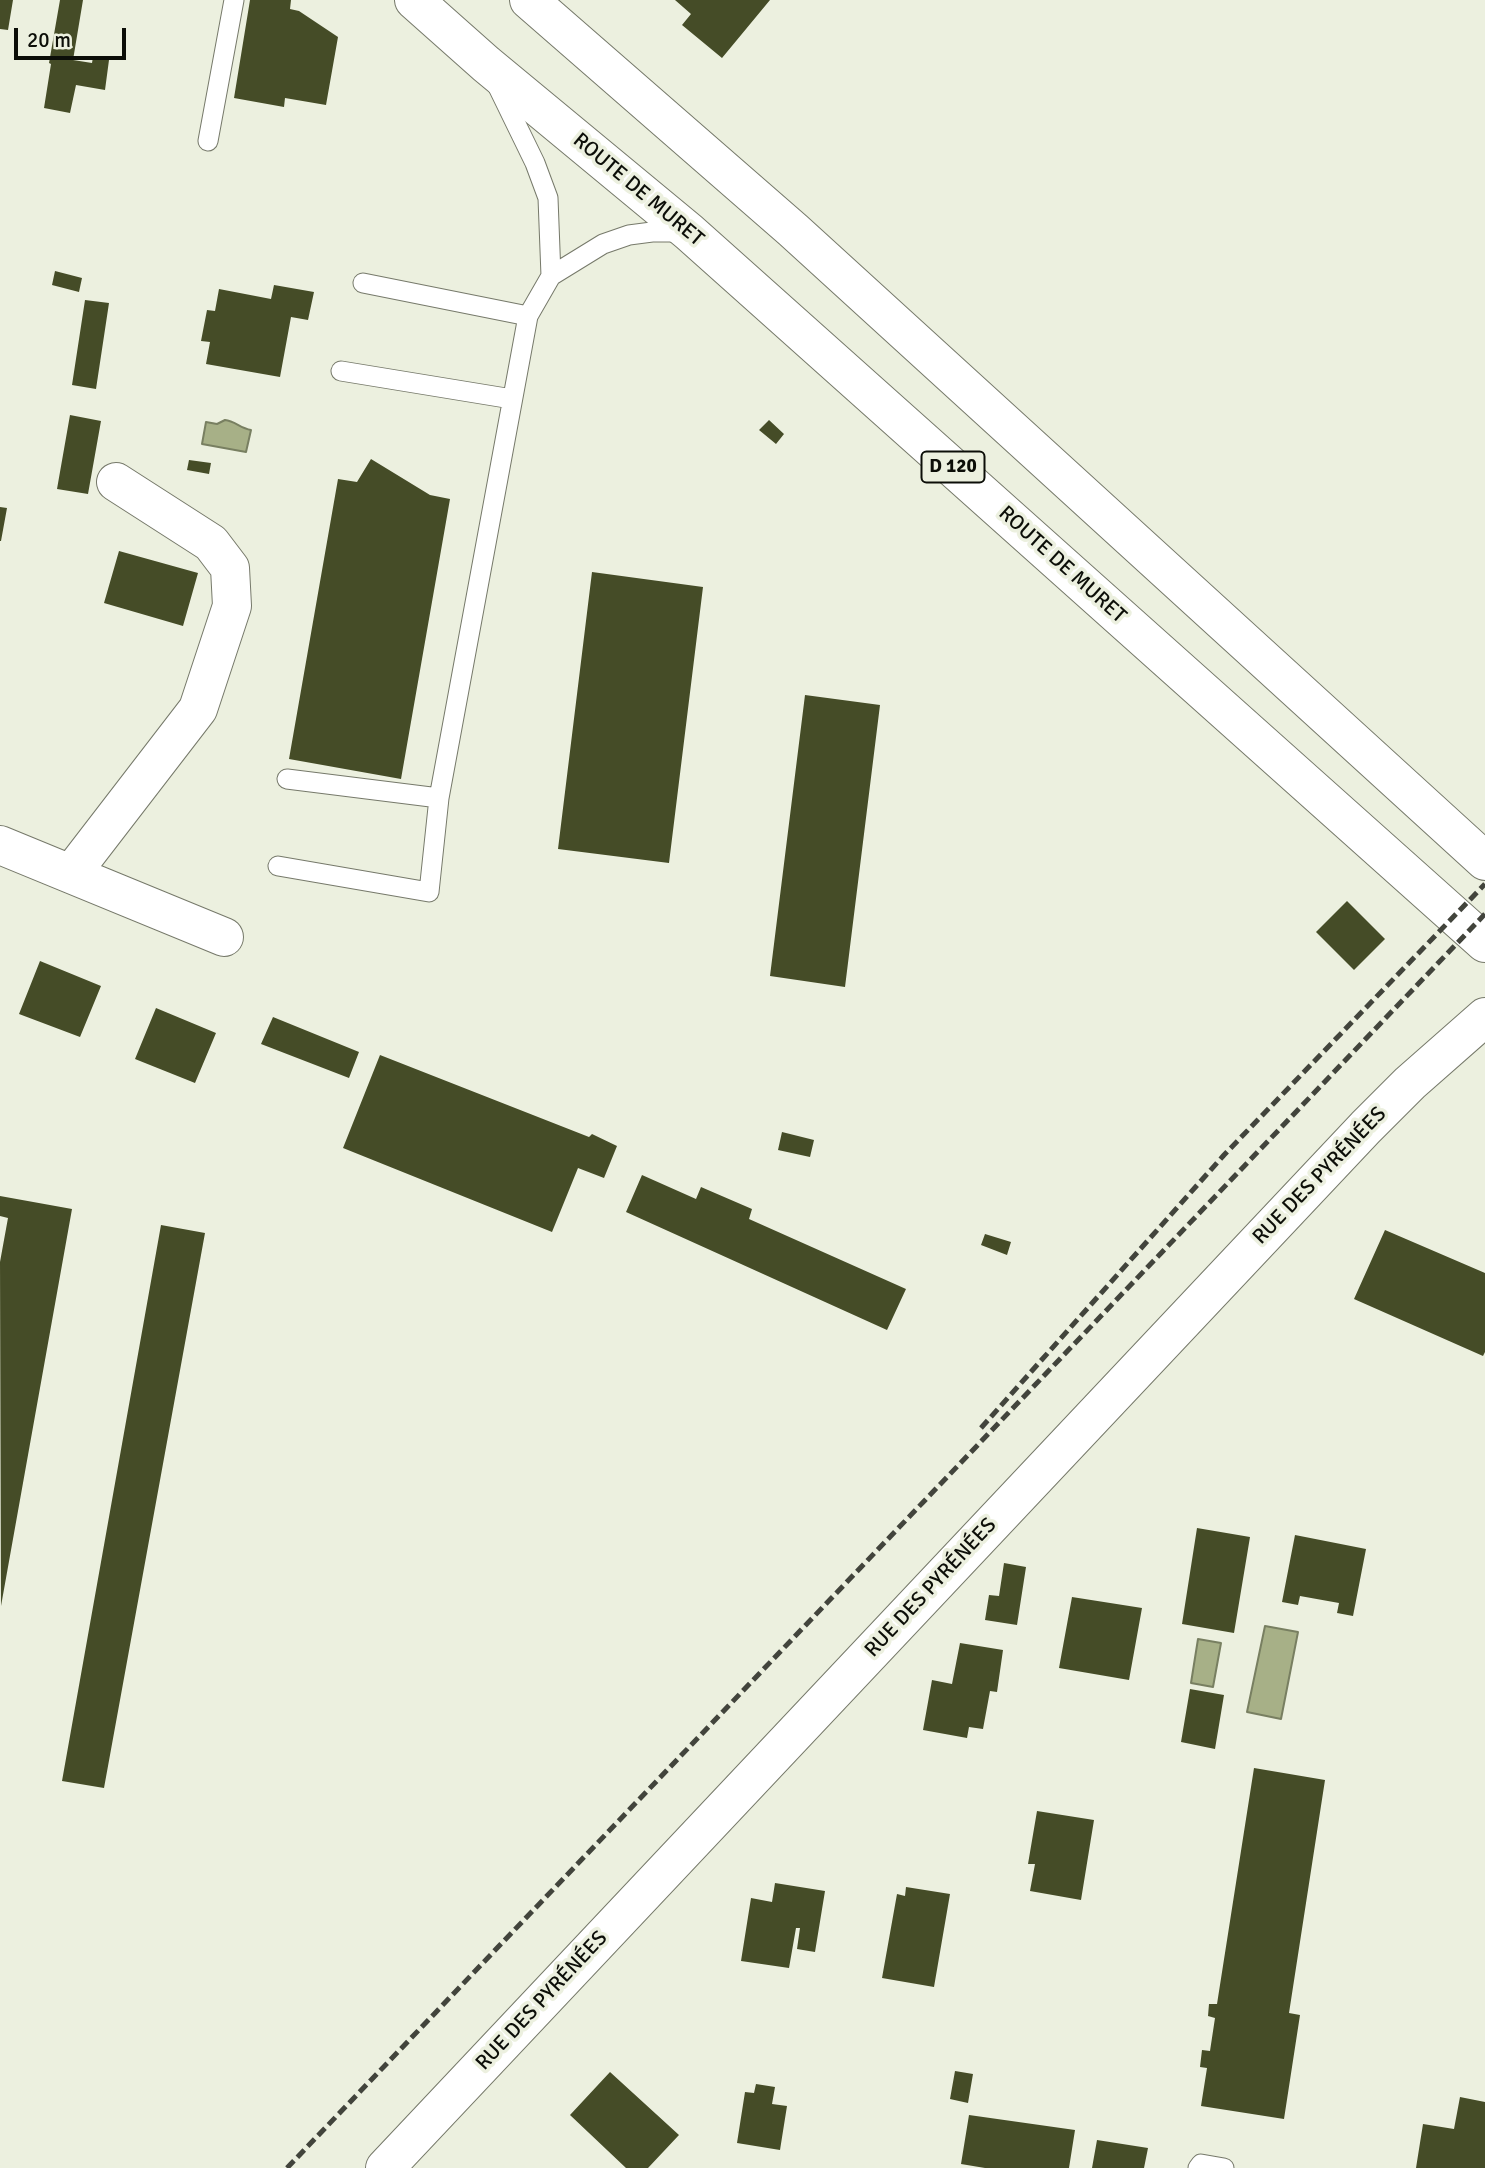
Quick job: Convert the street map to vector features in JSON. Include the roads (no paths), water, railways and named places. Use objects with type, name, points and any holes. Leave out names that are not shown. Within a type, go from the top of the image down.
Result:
[{"type":"main road","name":"ROUTE DE MURET","points":[[414,0],[486,64],[689,232],[1485,943]]},
{"type":"main road","points":[[529,0],[793,230],[1485,861]]},
{"type":"main road","points":[[71,874],[198,709],[232,606],[230,568],[211,543],[116,482]]},
{"type":"main road","points":[[0,845],[224,937]]},
{"type":"main road","name":"RUE DES PYRÉNÉES","points":[[384,2168],[1366,1127],[1410,1083],[1485,1017]]},
{"type":"lane","points":[[208,141],[234,0]]},
{"type":"lane","points":[[486,64],[520,132],[548,198],[551,276]]},
{"type":"lane","points":[[278,866],[429,892],[439,798],[528,316],[551,276],[603,244],[629,235],[689,232]]},
{"type":"lane","points":[[363,283],[528,316]]},
{"type":"lane","points":[[341,371],[512,399]]},
{"type":"lane","points":[[287,779],[439,798]]},
{"type":"lane","points":[[1198,2168],[1201,2164],[1224,2168]]},
{"type":"railway","points":[[981,1428],[1224,1155],[1485,884]]},
{"type":"railway","points":[[287,2168],[1485,914]]}]
